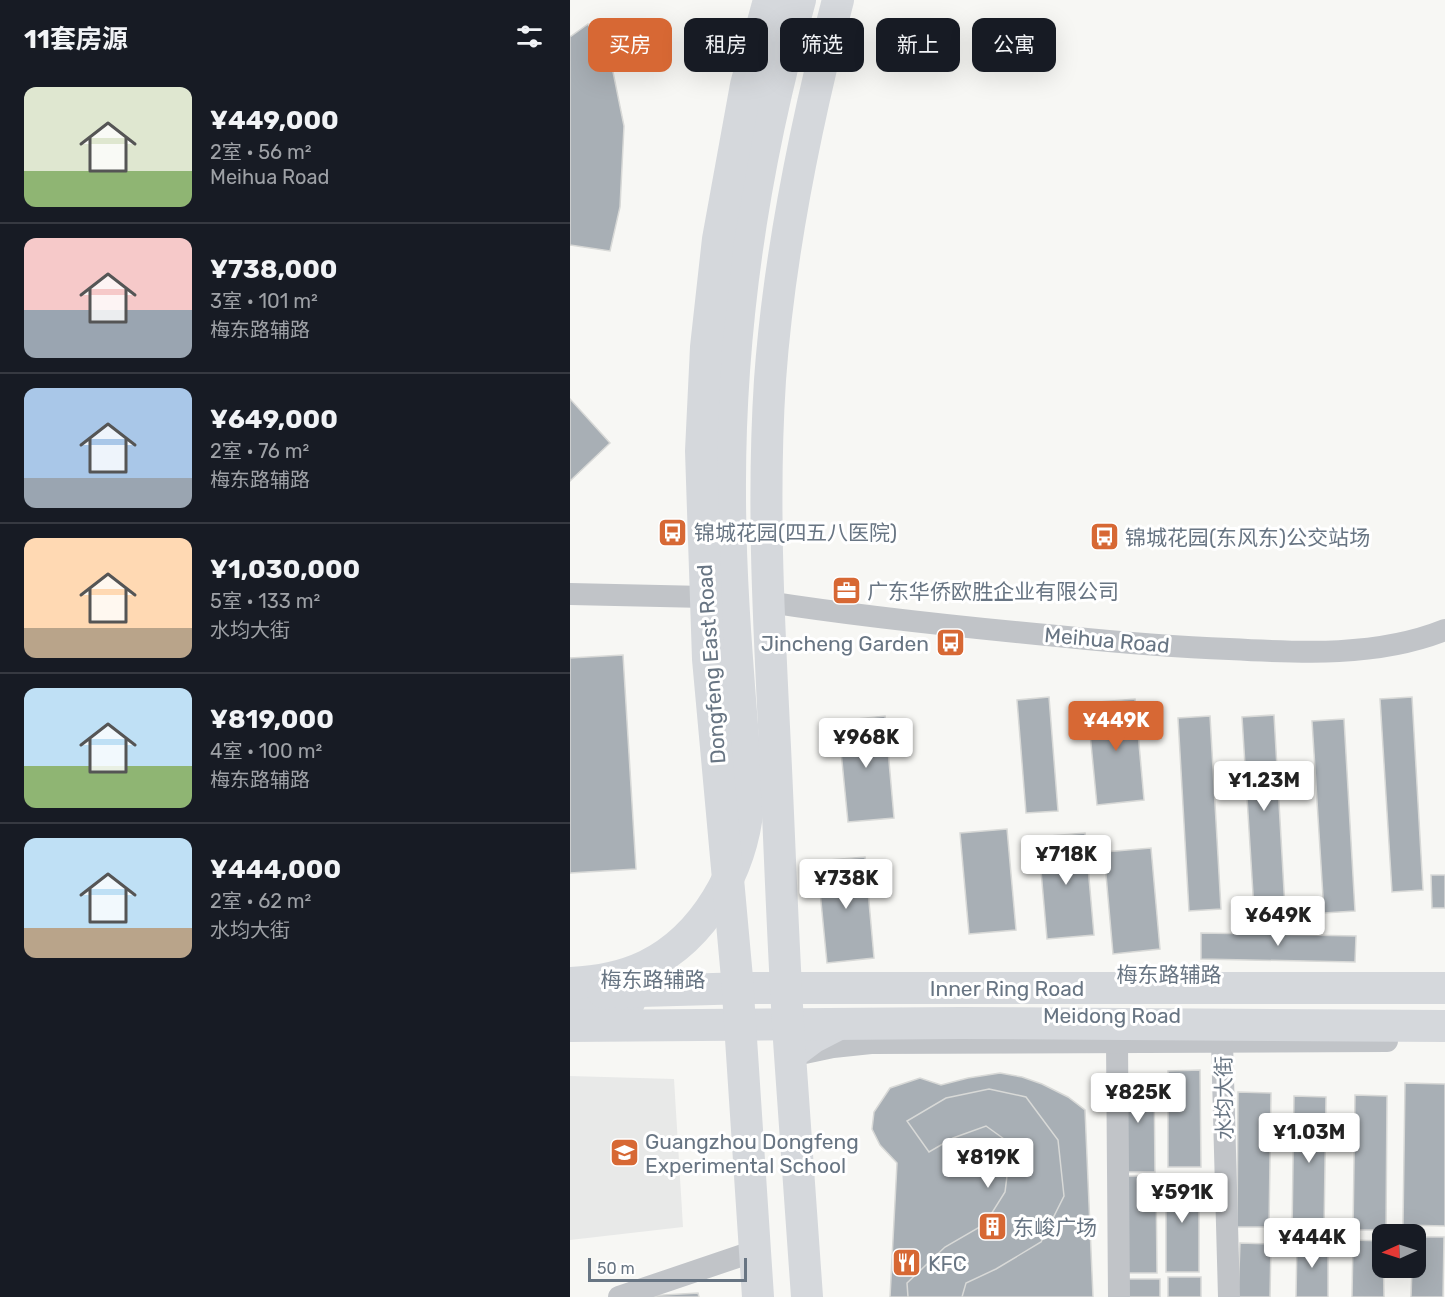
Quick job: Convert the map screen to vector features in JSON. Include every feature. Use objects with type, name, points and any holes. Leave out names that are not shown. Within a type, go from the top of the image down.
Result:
[{"type":"highway","name":"Dongfeng East Road","points":[[758,1297],[738,1000],[712,723],[705,597],[701,451],[706,347],[718,239],[736,131],[768,0]]},
{"type":"highway","points":[[570,983],[599,980],[644,967],[665,955],[682,941],[698,924],[727,880],[739,853],[746,829],[748,806],[733,613],[730,503],[735,364],[751,222],[769,124],[800,0]]},
{"type":"highway","points":[[807,1297],[786,987],[768,602],[766,478],[774,336],[789,231],[805,142],[838,0]]},
{"type":"highway","name":"Inner Ring Road","points":[[570,994],[762,988],[1445,988]]},
{"type":"highway","points":[[570,1046],[642,1046],[765,1039],[962,1023]]},
{"type":"highway","name":"Inner Ring Road","points":[[570,1026],[962,1023],[1445,1026]]},
{"type":"main road","name":"Meidong Road","points":[[786,987],[1331,1001],[1445,998]]},
{"type":"main road","points":[[570,1003],[738,1000]]},
{"type":"main road","points":[[570,1016],[738,1000]]},
{"type":"main road","name":"Meidong Road","points":[[790,1057],[835,1027],[852,1020],[866,1018],[1445,1010]]},
{"type":"street","points":[[570,594],[705,597]]},
{"type":"street","name":"Meihua Road","points":[[768,602],[934,624],[1101,641],[1261,651],[1338,651],[1377,647],[1407,642],[1445,630]]},
{"type":"street","name":"梅东路辅路","points":[[786,987],[1445,976]]},
{"type":"street","name":"梅东路辅路","points":[[570,979],[738,1000]]},
{"type":"street","points":[[790,1057],[833,1047],[871,1043],[1445,1040]]},
{"type":"street","points":[[1116,1042],[1119,1297]]},
{"type":"street","name":"水均大街","points":[[1222,1042],[1229,1297]]},
{"type":"street","points":[[619,1297],[755,1251]]},
{"type":"shaded area","name":"Guangzhou Dongfeng Experimental School","points":[[570,1076],[674,1079],[683,1227],[570,1240]]},
{"type":"building","points":[[588,24],[588,72],[613,72],[624,126],[620,207],[610,251],[570,245],[570,37]]},
{"type":"building","points":[[570,399],[610,443],[570,481]]},
{"type":"building","points":[[623,655],[636,869],[570,873],[570,658]]},
{"type":"building","points":[[1049,697],[1058,811],[1026,813],[1017,700]]},
{"type":"building","points":[[1412,697],[1423,890],[1392,892],[1380,699]]},
{"type":"building","points":[[1135,699],[1144,800],[1097,805],[1087,703]]},
{"type":"building","points":[[1274,715],[1285,908],[1254,910],[1242,717]]},
{"type":"building","points":[[885,716],[894,818],[848,822],[838,721]]},
{"type":"building","points":[[1210,716],[1221,909],[1189,911],[1178,718]]},
{"type":"building","points":[[1344,719],[1355,911],[1324,913],[1312,721]]},
{"type":"building","points":[[1007,829],[1016,930],[969,934],[960,833]]},
{"type":"building","points":[[1085,833],[1094,935],[1047,939],[1038,837]]},
{"type":"building","points":[[1151,848],[1160,949],[1113,954],[1104,852]]},
{"type":"building","points":[[865,857],[874,958],[827,963],[817,861]]},
{"type":"building","points":[[1431,875],[1445,875],[1445,908],[1432,908]]},
{"type":"building","points":[[1201,933],[1356,936],[1355,962],[1201,959]]},
{"type":"building","points":[[1200,1070],[1201,1167],[1168,1167],[1168,1071]]},
{"type":"building","name":"东峻广场","points":[[1000,1073],[1042,1084],[1068,1097],[1085,1110],[1093,1297],[890,1297],[897,1163],[880,1145],[872,1129],[874,1112],[890,1088],[920,1078],[941,1085]]},
{"type":"building","points":[[1154,1075],[1155,1172],[1122,1172],[1121,1076]]},
{"type":"building","points":[[1405,1083],[1445,1084],[1445,1226],[1403,1224]]},
{"type":"building","name":"东峻广场","points":[[989,1089],[1026,1097],[1058,1140],[1064,1196],[1041,1242],[996,1269],[966,1283],[962,1297],[908,1297],[907,1283],[945,1247],[985,1224],[1005,1192],[1011,1144],[986,1126],[953,1138],[929,1152],[907,1121],[946,1098]]},
{"type":"building","points":[[1238,1092],[1271,1093],[1269,1227],[1237,1227]]},
{"type":"building","points":[[1355,1095],[1387,1096],[1386,1224],[1372,1224],[1372,1230],[1353,1230]]},
{"type":"building","points":[[1294,1096],[1326,1097],[1324,1231],[1292,1231]]},
{"type":"building","points":[[1124,1176],[1156,1176],[1157,1273],[1124,1273]]},
{"type":"building","points":[[1166,1176],[1199,1176],[1199,1272],[1166,1272]]},
{"type":"building","points":[[1426,1237],[1444,1237],[1443,1297],[1411,1297],[1412,1278],[1426,1278]]},
{"type":"building","points":[[1353,1240],[1372,1241],[1372,1278],[1384,1278],[1384,1297],[1352,1297]]},
{"type":"building","points":[[1297,1241],[1328,1241],[1328,1297],[1296,1297]]},
{"type":"building","points":[[1240,1243],[1271,1244],[1270,1297],[1238,1297]]},
{"type":"building","points":[[1168,1277],[1201,1277],[1201,1297],[1168,1297]]},
{"type":"building","points":[[1127,1279],[1160,1279],[1160,1297],[1127,1297]]},
{"type":"building","points":[[698,1293],[699,1297],[629,1297]]},
{"type":"place","name":"锦城花园(四五八医院)","points":[[673,532]]},
{"type":"place","name":"锦城花园(东风东)公交站场","points":[[1104,537]]},
{"type":"place","name":"广东华侨欧胜企业有限公司","points":[[846,591]]},
{"type":"place","name":"Jincheng Garden","points":[[950,643]]},
{"type":"place","name":"Guangzhou Dongfeng Experimental School","points":[[624,1153]]},
{"type":"place","name":"东峻广场","points":[[992,1227]]},
{"type":"place","name":"KFC","points":[[907,1263]]}]
